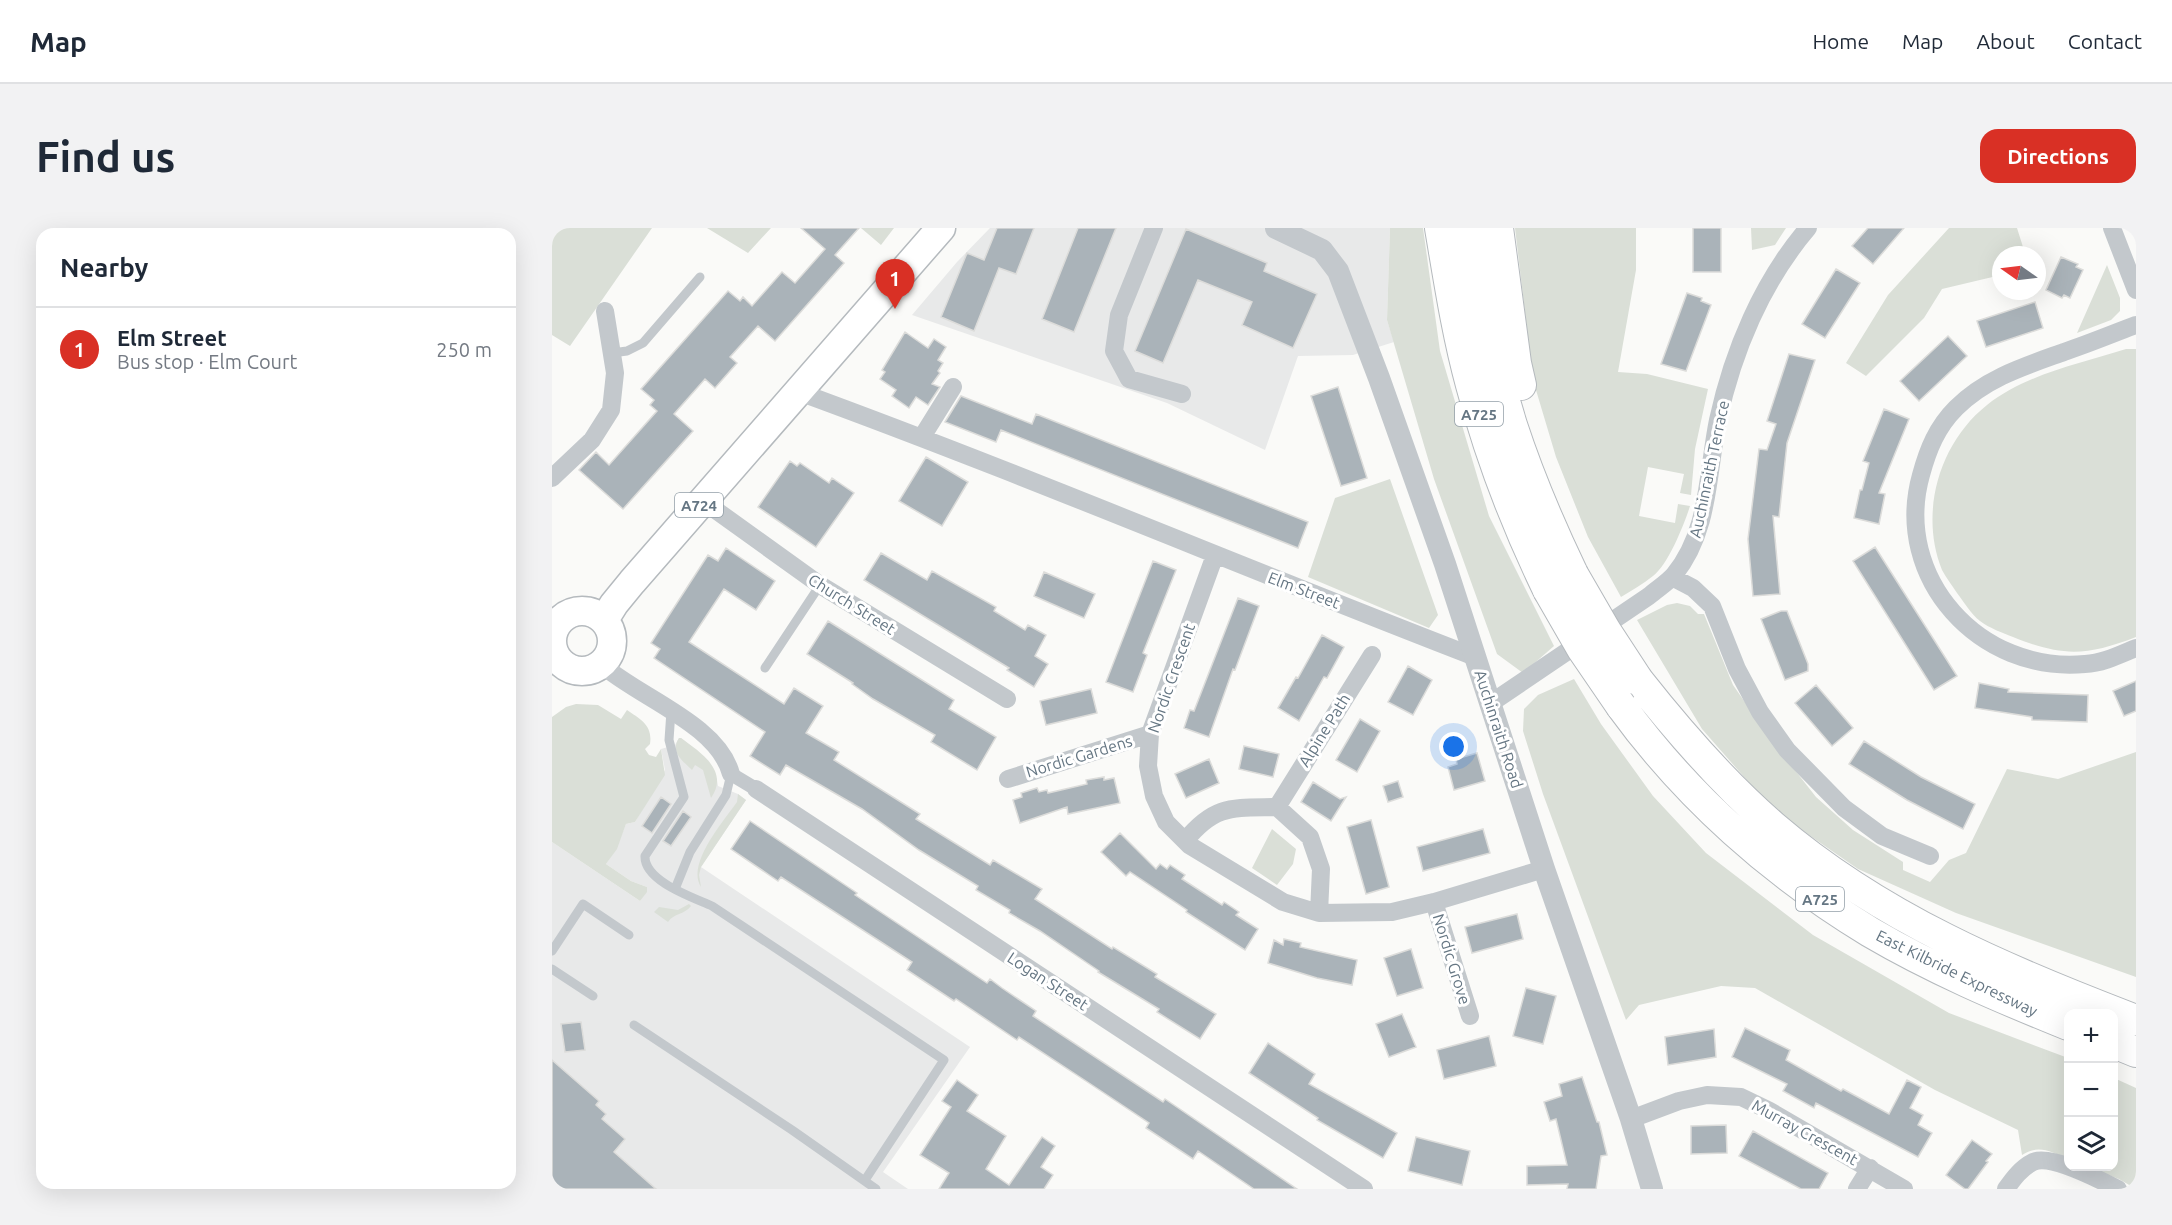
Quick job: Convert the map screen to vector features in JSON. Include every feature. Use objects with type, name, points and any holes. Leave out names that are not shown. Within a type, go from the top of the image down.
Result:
[{"type":"highway","name":"East Kilbride Expressway","points":[[1440,228],[1470,384],[1511,510],[1548,590],[1582,649],[1652,747],[1709,808],[1752,846],[1811,892],[1870,932],[2005,999],[2064,1023]]},
{"type":"highway","name":"East Kilbride Expressway","points":[[1469,228],[1501,386],[1524,459],[1547,518],[1573,574],[1606,631],[1638,680],[1690,744],[1774,827],[1845,881],[1892,910],[1974,954],[2136,1020]]},
{"type":"highway","name":"A725","points":[[1498,228],[1516,363],[1532,426],[1547,518]]},
{"type":"highway","name":"A725","points":[[2106,1008],[2136,1015]]},
{"type":"main road","name":"A724","points":[[604,620],[620,596],[941,228]]},
{"type":"main road","points":[[579,611],[590,612],[604,620],[612,641],[610,652],[601,664],[587,670],[558,670],[552,644],[555,619],[579,611]]},
{"type":"street","points":[[1154,228],[1119,315],[1114,351],[1129,379],[1182,394]]},
{"type":"street","name":"Auchinraith Road","points":[[1276,228],[1322,250],[1338,271],[1379,378],[1441,553],[1544,869],[1631,1119],[1652,1189]]},
{"type":"street","name":"Auchinraith Terrace","points":[[1491,703],[1649,596],[1672,577],[1694,542],[1701,522],[1718,420],[1736,356],[1755,309],[1776,272],[1808,228]]},
{"type":"street","points":[[2112,228],[2136,291]]},
{"type":"street","points":[[552,478],[592,440],[611,410],[615,373],[604,311]]},
{"type":"street","points":[[2136,325],[2007,373],[1978,388],[1956,408],[1936,432],[1916,490],[1914,517],[1920,552],[1932,585],[1961,623],[1991,645],[2024,658],[2055,664],[2085,664],[2110,659],[2136,648]]},
{"type":"street","points":[[922,437],[953,387]]},
{"type":"street","name":"Elm Street","points":[[799,392],[922,437],[1475,657]]},
{"type":"street","name":"Church Street","points":[[703,501],[820,585],[1006,699]]},
{"type":"street","name":"Nordic Crescent","points":[[1215,555],[1150,734],[1148,766],[1154,796],[1166,822],[1189,845],[1283,902],[1296,908],[1319,913],[1392,912],[1434,902],[1544,869]]},
{"type":"street","points":[[1672,577],[1693,588],[1712,606],[1737,669],[1760,712],[1786,750],[1844,808],[1882,836],[1930,856]]},
{"type":"street","name":"Alpine Path","points":[[1277,807],[1372,655]]},
{"type":"street","points":[[601,664],[701,731],[718,747],[731,774]]},
{"type":"street","name":"Nordic Gardens","points":[[1008,779],[1150,734]]},
{"type":"street","name":"Logan Street","points":[[731,774],[1364,1189]]},
{"type":"street","points":[[1185,841],[1199,824],[1228,808],[1277,807],[1310,837],[1320,868],[1319,913]]},
{"type":"street","name":"Nordic Grove","points":[[1434,902],[1470,1016]]},
{"type":"street","name":"Murray Crescent","points":[[1631,1119],[1679,1101],[1707,1095],[1741,1097],[1904,1189]]},
{"type":"street","points":[[2006,1189],[2019,1172],[2034,1161],[2051,1161],[2118,1189]]},
{"type":"street","points":[[1857,1189],[1870,1168]]},
{"type":"lane","points":[[612,352],[627,351],[643,342],[700,277]]},
{"type":"lane","points":[[765,668],[820,585]]},
{"type":"lane","points":[[671,711],[669,740],[684,797],[645,856],[645,864],[650,873],[675,889],[712,906],[944,1060],[865,1180]]},
{"type":"lane","points":[[675,889],[690,852],[726,795],[731,774]]},
{"type":"lane","points":[[552,951],[583,904],[629,935]]},
{"type":"lane","points":[[552,969],[593,996]]},
{"type":"lane","points":[[634,1026],[876,1189]]},
{"type":"shaded area","points":[[552,228],[652,228],[570,346],[552,335]]},
{"type":"shaded area","points":[[707,228],[771,228],[748,253]]},
{"type":"shaded area","points":[[861,228],[894,228],[881,245]]},
{"type":"shaded area","points":[[990,228],[1390,228],[1387,320],[1394,342],[1353,355],[1298,356],[1265,450],[1167,403],[912,315],[957,262]]},
{"type":"shaded area","points":[[1390,228],[1423,228],[1440,351],[1489,516],[1554,646],[1523,673],[1497,654],[1434,479],[1387,320]]},
{"type":"shaded area","points":[[1515,228],[1636,228],[1636,270],[1618,372],[1647,374],[1708,389],[1695,449],[1691,495],[1680,493],[1684,474],[1648,467],[1639,516],[1675,523],[1678,504],[1690,506],[1680,534],[1659,571],[1621,597],[1588,537],[1556,457],[1533,380]]},
{"type":"shaded area","points":[[1751,228],[1786,228],[1775,245],[1752,250]]},
{"type":"shaded area","points":[[1949,228],[2017,228],[2023,246],[1992,246],[1992,277],[1942,289],[1924,318],[1866,376],[1846,363],[1888,295]]},
{"type":"shaded area","points":[[2107,265],[2120,298],[2120,311],[2111,320],[2077,333]]},
{"type":"shaded area","points":[[2126,349],[2136,349],[2136,637],[2103,648],[2074,652],[2030,644],[1984,624],[1957,593],[1942,570],[1935,548],[1933,526],[1933,503],[1938,480],[1956,439],[1970,421],[2002,394],[2053,371]]},
{"type":"shaded area","points":[[1390,479],[1438,615],[1429,628],[1308,577],[1335,498]]},
{"type":"shaded area","points":[[1677,603],[1690,606],[1698,614],[1704,614],[1733,685],[1772,741],[1816,797],[1853,830],[1903,862],[1903,870],[1930,882],[1949,860],[1966,853],[2007,769],[2058,779],[2136,752],[2136,977],[1956,913],[1858,869],[1773,810],[1702,729],[1637,620],[1667,605]]},
{"type":"shaded area","points":[[1574,679],[1601,724],[1653,796],[1706,853],[1813,935],[1949,1013],[2064,1056],[2064,1157],[2040,1150],[2022,1155],[2018,1130],[1935,1090],[1755,988],[1721,986],[1639,1005],[1626,1020],[1543,794],[1523,731],[1524,709],[1538,695]]},
{"type":"shaded area","points":[[576,704],[598,705],[621,719],[627,710],[641,720],[650,732],[650,744],[645,749],[649,755],[656,757],[661,749],[665,775],[635,822],[626,824],[617,849],[606,864],[631,881],[647,887],[647,892],[640,901],[552,842],[552,717],[566,707]]},
{"type":"shaded area","points":[[679,738],[709,761],[718,786],[746,800],[701,867],[970,1047],[883,1172],[908,1189],[552,1189],[552,842],[640,901],[647,887],[631,881],[606,864],[616,849],[626,824],[635,822],[665,770],[661,749],[675,745]]},
{"type":"shaded area","points":[[679,738],[704,756],[715,771],[716,788],[711,798],[703,770],[695,765],[692,770],[678,756],[676,748]]},
{"type":"shaded area","points":[[738,794],[746,800],[701,867],[699,875],[701,887],[698,878],[698,867],[702,855],[737,802]]},
{"type":"shaded area","points":[[1272,829],[1296,849],[1293,864],[1277,885],[1252,868]]},
{"type":"shaded area","points":[[689,904],[691,906],[688,909],[668,922],[654,912],[659,907],[678,910]]},
{"type":"shaded area","points":[[2118,1080],[2136,1088],[2136,1189],[2119,1179],[2098,1171],[2118,1171]]},
{"type":"building","points":[[801,228],[859,228],[835,255],[844,263],[775,341],[758,326],[730,357],[737,363],[715,388],[705,379],[674,414],[693,431],[623,509],[579,470],[596,452],[609,465],[657,411],[650,405],[654,400],[641,389],[728,291],[740,301],[743,297],[752,306],[782,272],[795,283],[825,249]]},
{"type":"building","points":[[997,228],[1034,228],[1016,274],[999,268],[974,331],[941,317],[967,253],[984,260]]},
{"type":"building","points":[[1078,228],[1116,228],[1074,332],[1042,319]]},
{"type":"building","points":[[1693,228],[1721,228],[1721,272],[1693,272]]},
{"type":"building","points":[[1868,228],[1904,228],[1873,264],[1852,246]]},
{"type":"building","points":[[1186,229],[1267,263],[1264,271],[1317,294],[1293,348],[1242,325],[1252,302],[1198,280],[1163,363],[1135,351]]},
{"type":"building","points":[[2061,257],[2078,264],[2076,267],[2083,270],[2070,298],[2064,295],[2062,298],[2046,290]]},
{"type":"building","points":[[1836,269],[1860,283],[1825,338],[1802,324]]},
{"type":"building","points":[[1687,293],[1702,298],[1701,301],[1711,305],[1686,371],[1661,364]]},
{"type":"building","points":[[2035,302],[2043,328],[1986,347],[1977,321]]},
{"type":"building","points":[[905,332],[928,348],[934,339],[946,347],[938,360],[943,363],[938,371],[940,373],[932,384],[940,387],[928,405],[916,397],[909,408],[892,396],[896,390],[880,379],[885,372],[882,370]]},
{"type":"building","points":[[1948,336],[1967,356],[1919,401],[1900,381]]},
{"type":"building","points":[[1789,354],[1815,360],[1787,443],[1779,517],[1773,516],[1780,594],[1753,596],[1748,539],[1759,449],[1767,450],[1776,424],[1767,421]]},
{"type":"building","points":[[1338,387],[1367,478],[1341,486],[1311,396]]},
{"type":"building","points":[[961,396],[1032,424],[1036,414],[1308,522],[1298,548],[1001,430],[996,442],[945,422]]},
{"type":"building","points":[[1884,409],[1909,419],[1879,493],[1885,494],[1879,524],[1854,518],[1869,463],[1863,461]]},
{"type":"building","points":[[926,457],[968,482],[942,526],[899,501]]},
{"type":"building","points":[[790,461],[797,466],[800,463],[829,483],[832,478],[854,493],[816,547],[758,507]]},
{"type":"building","points":[[1875,547],[1957,676],[1934,690],[1853,561]]},
{"type":"building","points":[[726,548],[775,581],[756,610],[724,589],[689,642],[784,704],[794,688],[823,706],[806,733],[839,752],[834,760],[920,814],[916,819],[990,865],[993,860],[1042,889],[1035,899],[1112,949],[1113,947],[1157,974],[1155,977],[1216,1014],[1200,1039],[1157,1012],[1159,1009],[1009,913],[1010,910],[976,890],[978,886],[919,850],[862,809],[786,765],[780,775],[750,756],[765,732],[654,658],[660,649],[651,643],[708,555],[718,561]]},
{"type":"building","points":[[881,553],[927,580],[932,571],[996,607],[994,611],[1025,630],[1028,625],[1046,635],[1035,656],[1048,664],[1034,687],[1007,670],[1009,668],[864,580]]},
{"type":"building","points":[[1153,561],[1176,570],[1143,653],[1147,655],[1133,692],[1106,682]]},
{"type":"building","points":[[1044,572],[1095,594],[1084,618],[1034,596]]},
{"type":"building","points":[[1238,598],[1259,606],[1235,670],[1233,669],[1209,737],[1184,728],[1190,710],[1194,711]]},
{"type":"building","points":[[1787,611],[1808,664],[1808,671],[1785,680],[1761,619]]},
{"type":"building","points":[[828,621],[954,700],[949,709],[996,737],[977,770],[931,742],[935,735],[873,699],[853,683],[807,654]]},
{"type":"building","points":[[1322,635],[1344,647],[1299,721],[1278,708]]},
{"type":"building","points":[[1408,666],[1432,680],[1413,715],[1388,702]]},
{"type":"building","points":[[2136,681],[2136,711],[2124,716],[2113,691]]},
{"type":"building","points":[[1979,683],[2009,689],[2008,692],[2088,695],[2087,722],[2032,720],[2032,717],[1975,708]]},
{"type":"building","points":[[1816,685],[1853,728],[1832,746],[1795,703]]},
{"type":"building","points":[[1091,689],[1097,713],[1046,725],[1040,701]]},
{"type":"building","points":[[1360,719],[1380,731],[1357,772],[1336,760]]},
{"type":"building","points":[[1864,741],[1921,777],[1975,804],[1963,829],[1907,800],[1849,764]]},
{"type":"building","points":[[1244,746],[1279,754],[1273,777],[1239,769]]},
{"type":"building","points":[[1477,753],[1485,781],[1454,790],[1448,767],[1457,764],[1456,759]]},
{"type":"building","points":[[1209,759],[1219,783],[1186,798],[1175,774]]},
{"type":"building","points":[[1104,777],[1104,780],[1114,778],[1120,803],[1068,814],[1067,807],[1020,823],[1013,800],[1022,797],[1021,793],[1037,788],[1039,792],[1047,790],[1048,793],[1087,784],[1086,780]]},
{"type":"building","points":[[1398,781],[1403,797],[1388,802],[1383,786]]},
{"type":"building","points":[[1313,782],[1340,799],[1346,797],[1331,821],[1301,802]]},
{"type":"building","points":[[661,797],[671,804],[652,833],[642,826]]},
{"type":"building","points":[[683,811],[691,817],[671,846],[663,841]]},
{"type":"building","points":[[1371,820],[1389,887],[1366,894],[1347,827]]},
{"type":"building","points":[[750,821],[857,893],[855,895],[987,983],[990,979],[1036,1011],[1033,1016],[1163,1102],[1165,1099],[1297,1189],[1254,1189],[1198,1151],[1193,1159],[1146,1128],[1149,1123],[1092,1085],[1019,1037],[1017,1040],[956,999],[954,1001],[907,970],[912,962],[781,877],[778,881],[731,849]]},
{"type":"building","points":[[1483,829],[1490,853],[1423,871],[1417,847]]},
{"type":"building","points":[[1120,833],[1156,869],[1160,864],[1167,869],[1170,865],[1185,875],[1182,879],[1222,905],[1224,902],[1239,912],[1236,915],[1258,929],[1245,950],[1130,872],[1126,876],[1101,852]]},
{"type":"building","points":[[1517,914],[1523,939],[1472,953],[1465,927]]},
{"type":"building","points":[[1284,939],[1301,943],[1300,947],[1357,960],[1352,985],[1317,978],[1268,963],[1274,940],[1283,945]]},
{"type":"building","points":[[1411,949],[1423,988],[1397,996],[1384,958]]},
{"type":"building","points":[[1526,988],[1556,996],[1543,1044],[1513,1036]]},
{"type":"building","points":[[1402,1014],[1416,1047],[1389,1057],[1376,1024]]},
{"type":"building","points":[[581,1022],[585,1050],[565,1052],[561,1024]]},
{"type":"building","points":[[1745,1028],[1790,1050],[1786,1060],[1841,1091],[1843,1089],[1889,1114],[1907,1080],[1921,1087],[1910,1108],[1923,1115],[1918,1125],[1932,1133],[1918,1157],[1816,1103],[1814,1108],[1783,1091],[1787,1084],[1732,1057]]},
{"type":"building","points":[[1714,1029],[1716,1057],[1668,1065],[1665,1037]]},
{"type":"building","points":[[1489,1036],[1496,1066],[1444,1079],[1437,1050]]},
{"type":"building","points":[[1268,1043],[1315,1074],[1309,1084],[1397,1133],[1383,1158],[1317,1120],[1318,1118],[1249,1073]]},
{"type":"building","points":[[552,1060],[599,1101],[596,1105],[606,1114],[602,1119],[625,1139],[614,1152],[656,1189],[552,1189]]},
{"type":"building","points":[[1582,1077],[1597,1122],[1599,1122],[1607,1155],[1601,1156],[1596,1189],[1567,1189],[1568,1184],[1527,1185],[1527,1166],[1567,1165],[1556,1119],[1550,1121],[1544,1102],[1562,1096],[1559,1084]]},
{"type":"building","points":[[957,1080],[978,1095],[967,1111],[1006,1136],[986,1169],[1009,1185],[1042,1137],[1055,1146],[1041,1167],[1053,1175],[1044,1189],[939,1189],[949,1173],[920,1155],[951,1107],[942,1101]]},
{"type":"building","points":[[1726,1125],[1727,1153],[1691,1154],[1691,1126]]},
{"type":"building","points":[[1753,1131],[1828,1173],[1819,1189],[1801,1189],[1739,1156]]},
{"type":"building","points":[[1416,1137],[1470,1151],[1462,1185],[1408,1171]]},
{"type":"building","points":[[1972,1140],[1992,1154],[1968,1189],[1965,1189],[1946,1175]]},
{"type":"place","name":"Elm Street","points":[[895,309]]}]
